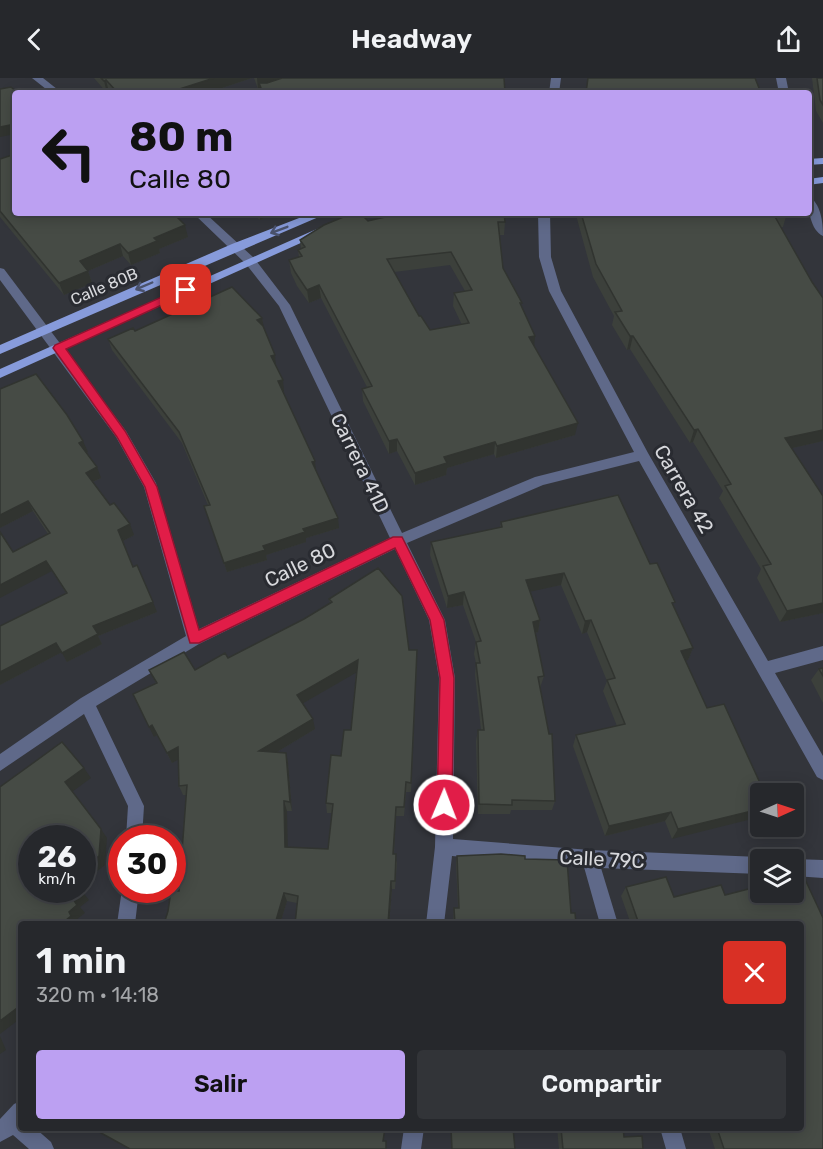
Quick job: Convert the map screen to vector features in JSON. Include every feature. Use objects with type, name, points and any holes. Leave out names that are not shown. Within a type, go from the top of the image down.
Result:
[{"type":"main road","name":"Calle 80B","points":[[0,350],[236,247],[314,216]]},
{"type":"main road","name":"Calle 80B","points":[[0,374],[333,225]]},
{"type":"street","points":[[38,78],[53,90]]},
{"type":"street","points":[[268,90],[306,78]]},
{"type":"street","points":[[812,208],[823,232]]},
{"type":"street","name":"Carrera 41D","points":[[203,216],[250,261],[284,305],[437,620],[447,678],[444,847],[435,921]]},
{"type":"street","name":"Carrera 42","points":[[544,216],[545,257],[555,291],[642,455],[823,772]]},
{"type":"street","points":[[0,272],[45,329],[121,434],[151,487],[195,639]]},
{"type":"street","name":"Calle 80","points":[[0,763],[87,703],[195,639],[398,541],[540,481],[642,455]]},
{"type":"street","points":[[765,669],[823,653]]},
{"type":"street","points":[[87,703],[136,806],[135,825]]},
{"type":"street","name":"Calle 79C","points":[[444,847],[590,859],[750,867]]},
{"type":"street","points":[[590,859],[608,921]]},
{"type":"street","points":[[804,868],[823,869]]},
{"type":"street","points":[[126,921],[128,903]]},
{"type":"street","points":[[22,1131],[44,1149]]},
{"type":"street","points":[[411,1149],[414,1131]]},
{"type":"street","points":[[671,1131],[676,1149]]},
{"type":"building","points":[[101,78],[214,78],[176,90],[115,90],[106,80]]},
{"type":"building","points":[[282,78],[504,78],[505,90],[262,90],[259,83]]},
{"type":"building","points":[[588,78],[755,78],[760,90],[586,90]]},
{"type":"building","points":[[817,78],[823,78],[823,105],[820,100]]},
{"type":"building","points":[[11,87],[14,90],[12,90],[12,125],[0,127],[0,89]]},
{"type":"building","points":[[12,155],[12,216],[176,216],[185,225],[154,238],[157,241],[128,253],[120,244],[80,261],[88,271],[59,283],[0,211],[0,159]]},
{"type":"building","points":[[346,216],[363,216],[368,221],[390,216],[504,216],[505,222],[498,222],[503,268],[522,303],[520,303],[535,336],[529,337],[578,423],[497,446],[495,442],[444,457],[447,463],[415,473],[397,439],[389,441],[362,389],[372,386],[319,285],[307,290],[289,260],[302,256],[298,250],[305,247],[300,240],[324,225]],"holes":[[[451,252],[472,290],[454,293],[469,323],[430,330],[419,316],[387,259]]]},
{"type":"building","points":[[582,216],[775,216],[823,298],[823,430],[785,438],[823,496],[823,603],[787,611],[763,566],[771,564],[725,486],[731,484],[698,429],[694,430],[615,312],[622,311],[596,264]]},
{"type":"building","points":[[232,287],[262,318],[257,320],[263,326],[275,355],[271,356],[283,380],[278,381],[338,518],[303,529],[305,532],[263,546],[265,550],[224,563],[204,506],[210,505],[179,432],[108,339],[133,328],[135,331]]},
{"type":"building","points":[[36,374],[67,415],[83,441],[79,443],[97,467],[86,473],[110,505],[114,503],[130,524],[118,530],[133,567],[137,565],[153,602],[93,626],[98,634],[62,653],[56,643],[0,672],[0,626],[67,593],[46,561],[0,585],[0,532],[13,552],[50,533],[28,501],[0,515],[0,389]]},
{"type":"building","points":[[618,495],[650,564],[657,563],[675,602],[672,603],[693,648],[681,651],[707,708],[724,704],[760,783],[750,783],[750,811],[678,829],[671,812],[609,826],[576,735],[625,724],[607,680],[615,678],[591,620],[585,621],[564,573],[526,580],[540,620],[533,622],[544,676],[538,677],[549,734],[552,734],[555,801],[512,800],[512,805],[479,804],[478,730],[484,730],[476,663],[480,663],[476,642],[481,641],[464,592],[448,596],[431,542],[502,527],[501,522]]},
{"type":"building","points":[[378,568],[402,596],[409,650],[417,650],[411,783],[406,782],[404,807],[396,807],[393,854],[396,854],[395,881],[391,881],[388,921],[295,921],[298,896],[284,893],[276,921],[165,921],[169,903],[186,903],[186,825],[184,825],[187,785],[179,786],[178,747],[167,753],[152,725],[149,727],[133,694],[157,683],[149,670],[184,652],[195,670],[225,653],[228,658],[332,602],[329,599]],"holes":[[[358,660],[351,730],[344,730],[341,756],[331,755],[326,803],[333,804],[328,849],[285,847],[284,801],[290,802],[286,753],[259,751],[313,719],[297,695]]]},
{"type":"building","points":[[62,742],[84,768],[65,782],[101,829],[99,856],[96,858],[96,825],[18,825],[18,903],[76,903],[77,905],[69,912],[71,916],[65,921],[18,921],[18,1007],[0,1021],[0,787]]},
{"type":"building","points":[[501,854],[525,856],[525,859],[567,860],[571,913],[575,913],[576,921],[455,921],[454,908],[459,908],[457,856]]},
{"type":"building","points":[[666,877],[674,897],[721,885],[725,895],[750,889],[750,903],[804,903],[804,877],[823,918],[823,1149],[724,1149],[718,1131],[804,1131],[804,921],[638,921],[626,887]]},
{"type":"building","points":[[97,1131],[385,1131],[383,1141],[386,1141],[386,1149],[130,1149]]},
{"type":"building","points":[[451,1131],[513,1131],[515,1149],[452,1149]]},
{"type":"building","points":[[561,1131],[623,1131],[624,1137],[642,1136],[643,1149],[563,1149]]},
{"type":"route","points":[[186,290],[59,348],[121,434],[151,487],[195,639],[398,541],[437,620],[447,678],[444,805]]}]
